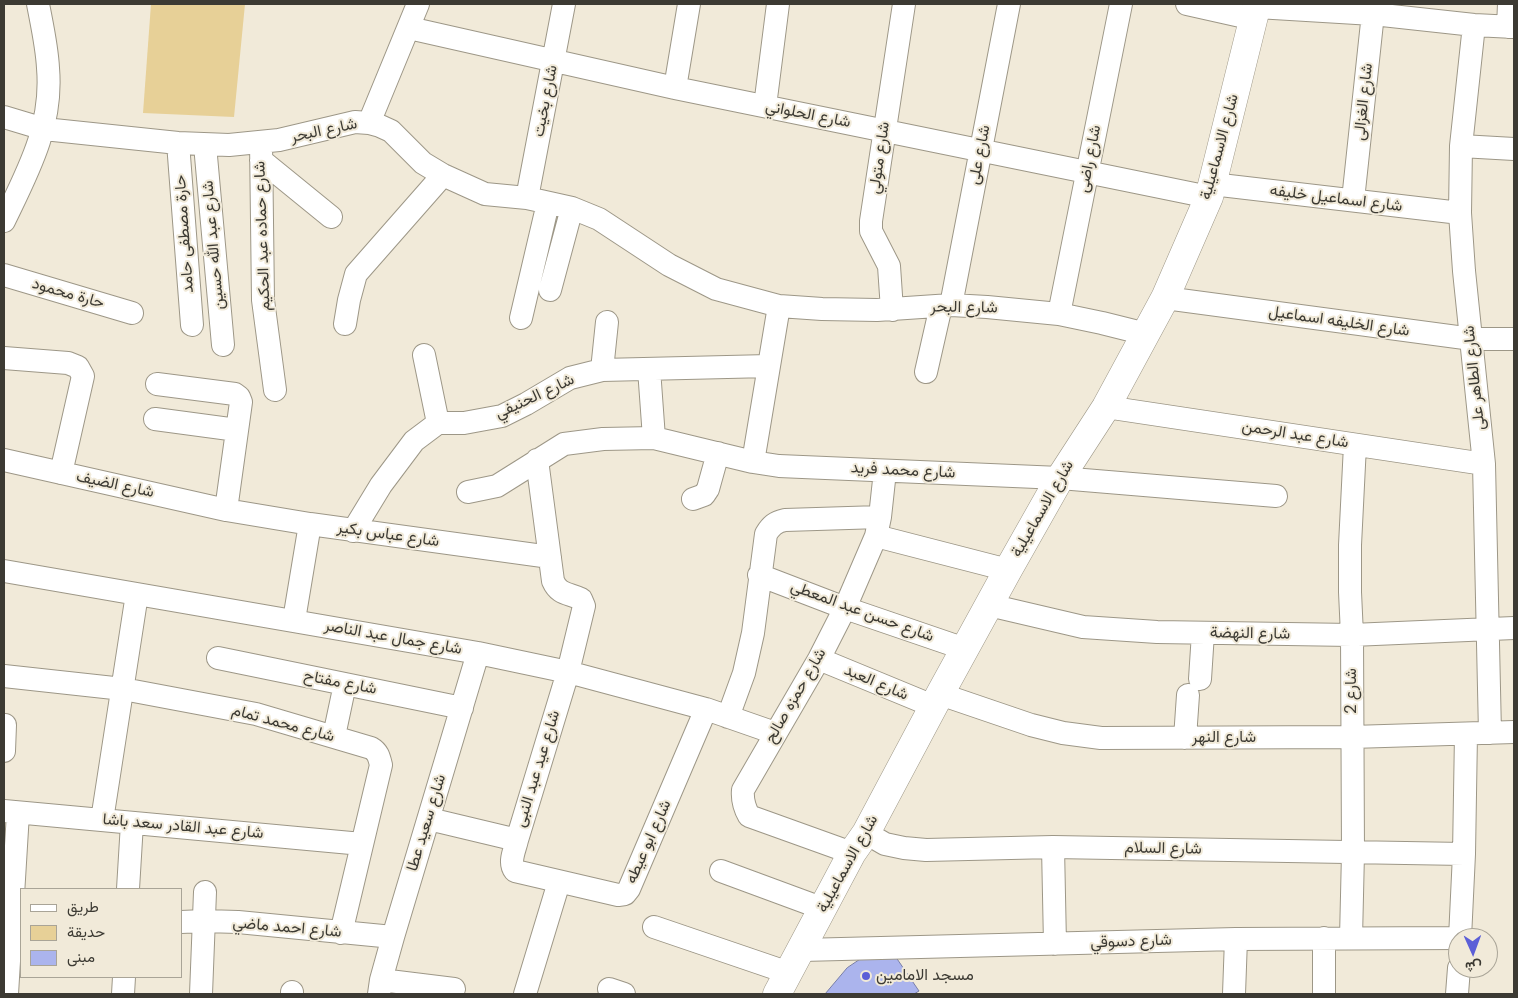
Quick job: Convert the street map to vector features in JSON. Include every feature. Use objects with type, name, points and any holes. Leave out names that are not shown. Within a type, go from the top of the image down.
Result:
[{"type":"street","points":[[4,221],[29,169],[44,129],[48,99],[48,68],[38,4],[30,4]]},
{"type":"street","points":[[369,122],[410,28],[418,4]]},
{"type":"street","name":"شارع بخيت","points":[[522,318],[554,61],[564,4]]},
{"type":"street","points":[[675,88],[689,4]]},
{"type":"street","points":[[765,106],[778,4]]},
{"type":"street","name":"شارع متولي","points":[[892,310],[890,266],[875,240],[871,226],[904,4]]},
{"type":"street","name":"شارع على","points":[[926,372],[946,306],[981,150],[1009,4]]},
{"type":"street","name":"شارع راضى","points":[[1059,314],[1121,4]]},
{"type":"street","points":[[1187,4],[1256,10],[1373,9],[1474,25],[1511,27],[1509,4]]},
{"type":"street","name":"شارع الغزالى","points":[[1353,200],[1373,9]]},
{"type":"street","name":"شارع الاسماعيلية","points":[[783,984],[964,649],[1060,478],[1106,407],[1165,298],[1210,191],[1256,10]]},
{"type":"street","name":"شارع الطاهر على","points":[[1474,25],[1461,146],[1460,213],[1464,271],[1484,464],[1490,733]]},
{"type":"street","name":"شارع الحلواني","points":[[410,28],[675,88],[1088,172],[1210,191]]},
{"type":"street","name":"شارع البحر","points":[[4,117],[44,129],[178,143],[229,145],[261,151],[280,140],[355,122],[369,122],[391,131],[424,163],[443,175],[486,194],[572,208],[599,219],[630,238],[669,266],[716,289],[779,306],[892,310],[946,306],[987,307],[1059,314],[1146,334]]},
{"type":"street","name":"حارة مصطفى حامد","points":[[178,143],[192,325]]},
{"type":"street","name":"شارع عبد الله حسين","points":[[206,145],[223,345]]},
{"type":"street","points":[[1461,146],[1514,149]]},
{"type":"street","points":[[261,151],[331,216]]},
{"type":"street","name":"شارع حماده عبد الحكيم","points":[[261,151],[263,300],[275,390]]},
{"type":"street","points":[[344,324],[356,274],[443,175]]},
{"type":"street","name":"شارع اسماعيل خليفه","points":[[1210,191],[1353,200],[1460,213]]},
{"type":"street","points":[[550,290],[572,208]]},
{"type":"street","name":"حارة محمود","points":[[4,275],[132,313]]},
{"type":"street","name":"شارع الخليفه اسماعيل","points":[[1165,298],[1472,339],[1514,339]]},
{"type":"street","points":[[753,462],[779,306]]},
{"type":"street","points":[[602,370],[606,322]]},
{"type":"street","points":[[352,530],[381,485],[414,441],[438,423],[424,355]]},
{"type":"street","points":[[4,358],[68,363],[78,367],[83,376],[61,473]]},
{"type":"street","name":"شارع الحنيفي","points":[[438,423],[464,423],[502,416],[570,378],[602,370],[769,366]]},
{"type":"street","points":[[650,369],[654,438]]},
{"type":"street","points":[[157,384],[235,394],[239,397],[241,402],[226,510]]},
{"type":"street","name":"شارع عبد الرحمن","points":[[1106,407],[1484,464]]},
{"type":"street","points":[[155,419],[237,430]]},
{"type":"street","name":"شارع محمد فريد","points":[[468,492],[497,486],[564,444],[602,439],[654,438],[753,462],[780,466],[1060,478],[1276,496]]},
{"type":"street","name":"شارع 2","points":[[1351,938],[1353,853],[1350,545],[1355,444]]},
{"type":"street","points":[[693,499],[704,495],[708,489],[718,453]]},
{"type":"street","name":"شارع الضيف","points":[[4,460],[226,510]]},
{"type":"street","points":[[537,460],[550,557]]},
{"type":"street","name":"شارع حمزه صالح","points":[[859,843],[749,816],[742,798],[743,790],[819,659],[845,608],[878,527],[885,471]]},
{"type":"street","name":"شارع عباس بكير","points":[[226,510],[310,524],[550,557]]},
{"type":"street","points":[[728,717],[744,672],[753,633],[759,575],[766,534],[770,527],[777,522],[785,520],[878,527],[1008,570]]},
{"type":"street","points":[[294,620],[310,524]]},
{"type":"street","name":"شارع عيد عبد النبى","points":[[512,867],[511,863],[517,840],[568,672],[584,606],[581,599],[556,588],[553,581],[550,557]]},
{"type":"street","name":"شارع جمال عبد الناصر","points":[[4,571],[478,653],[568,672],[706,709],[775,733]]},
{"type":"street","name":"شارع حسن عبد المعطي","points":[[759,575],[845,608],[964,649]]},
{"type":"street","points":[[102,820],[137,594]]},
{"type":"street","name":"شارع النهضة","points":[[989,605],[1083,626],[1157,632],[1352,635],[1514,628]]},
{"type":"street","points":[[1185,738],[1202,633]]},
{"type":"street","name":"شارع سعيد عطا","points":[[380,987],[478,653]]},
{"type":"street","name":"شارع مفتاح","points":[[218,658],[462,708]]},
{"type":"street","name":"شارع العبد","points":[[819,659],[936,700]]},
{"type":"street","name":"شارع محمد تمام","points":[[4,676],[123,689],[256,714],[334,736],[375,750],[381,765],[342,933]]},
{"type":"street","points":[[334,736],[345,684]]},
{"type":"street","name":"شارع النهر","points":[[936,700],[1031,726],[1101,738],[1352,737],[1514,732]]},
{"type":"street","name":"شارع ابو عيطه","points":[[512,867],[514,871],[559,882],[618,896],[625,894],[630,889],[706,709]]},
{"type":"street","points":[[4,751],[5,725]]},
{"type":"street","points":[[1460,928],[1466,734]]},
{"type":"street","points":[[7,994],[11,967],[11,812]]},
{"type":"street","name":"شارع عبد القادر سعد باشا","points":[[11,812],[362,844]]},
{"type":"street","points":[[429,819],[517,840]]},
{"type":"street","points":[[128,888],[132,823]]},
{"type":"street","name":"شارع السلام","points":[[859,843],[885,844],[926,850],[1053,848],[1464,854]]},
{"type":"street","points":[[1053,848],[1055,944]]},
{"type":"street","points":[[721,872],[824,909]]},
{"type":"street","points":[[525,994],[559,882]]},
{"type":"street","points":[[201,994],[205,892]]},
{"type":"street","name":"شارع احمد ماضي","points":[[182,922],[238,922],[393,938]]},
{"type":"street","points":[[654,927],[783,984]]},
{"type":"street","points":[[1324,938],[1324,994]]},
{"type":"street","name":"شارع دسوقي","points":[[802,950],[1236,939],[1448,938]]},
{"type":"street","points":[[1234,994],[1236,939]]},
{"type":"street","points":[[123,994],[124,978]]},
{"type":"street","points":[[1458,994],[1459,978]]},
{"type":"street","points":[[380,987],[454,989]]},
{"type":"green space","points":[[151,4],[245,4],[234,117],[143,113]]},
{"type":"building","points":[[877,948],[891,950],[919,991],[914,994],[825,994],[847,968]]},
{"type":"place","name":"مسجد الامامين","points":[[866,976]]}]
